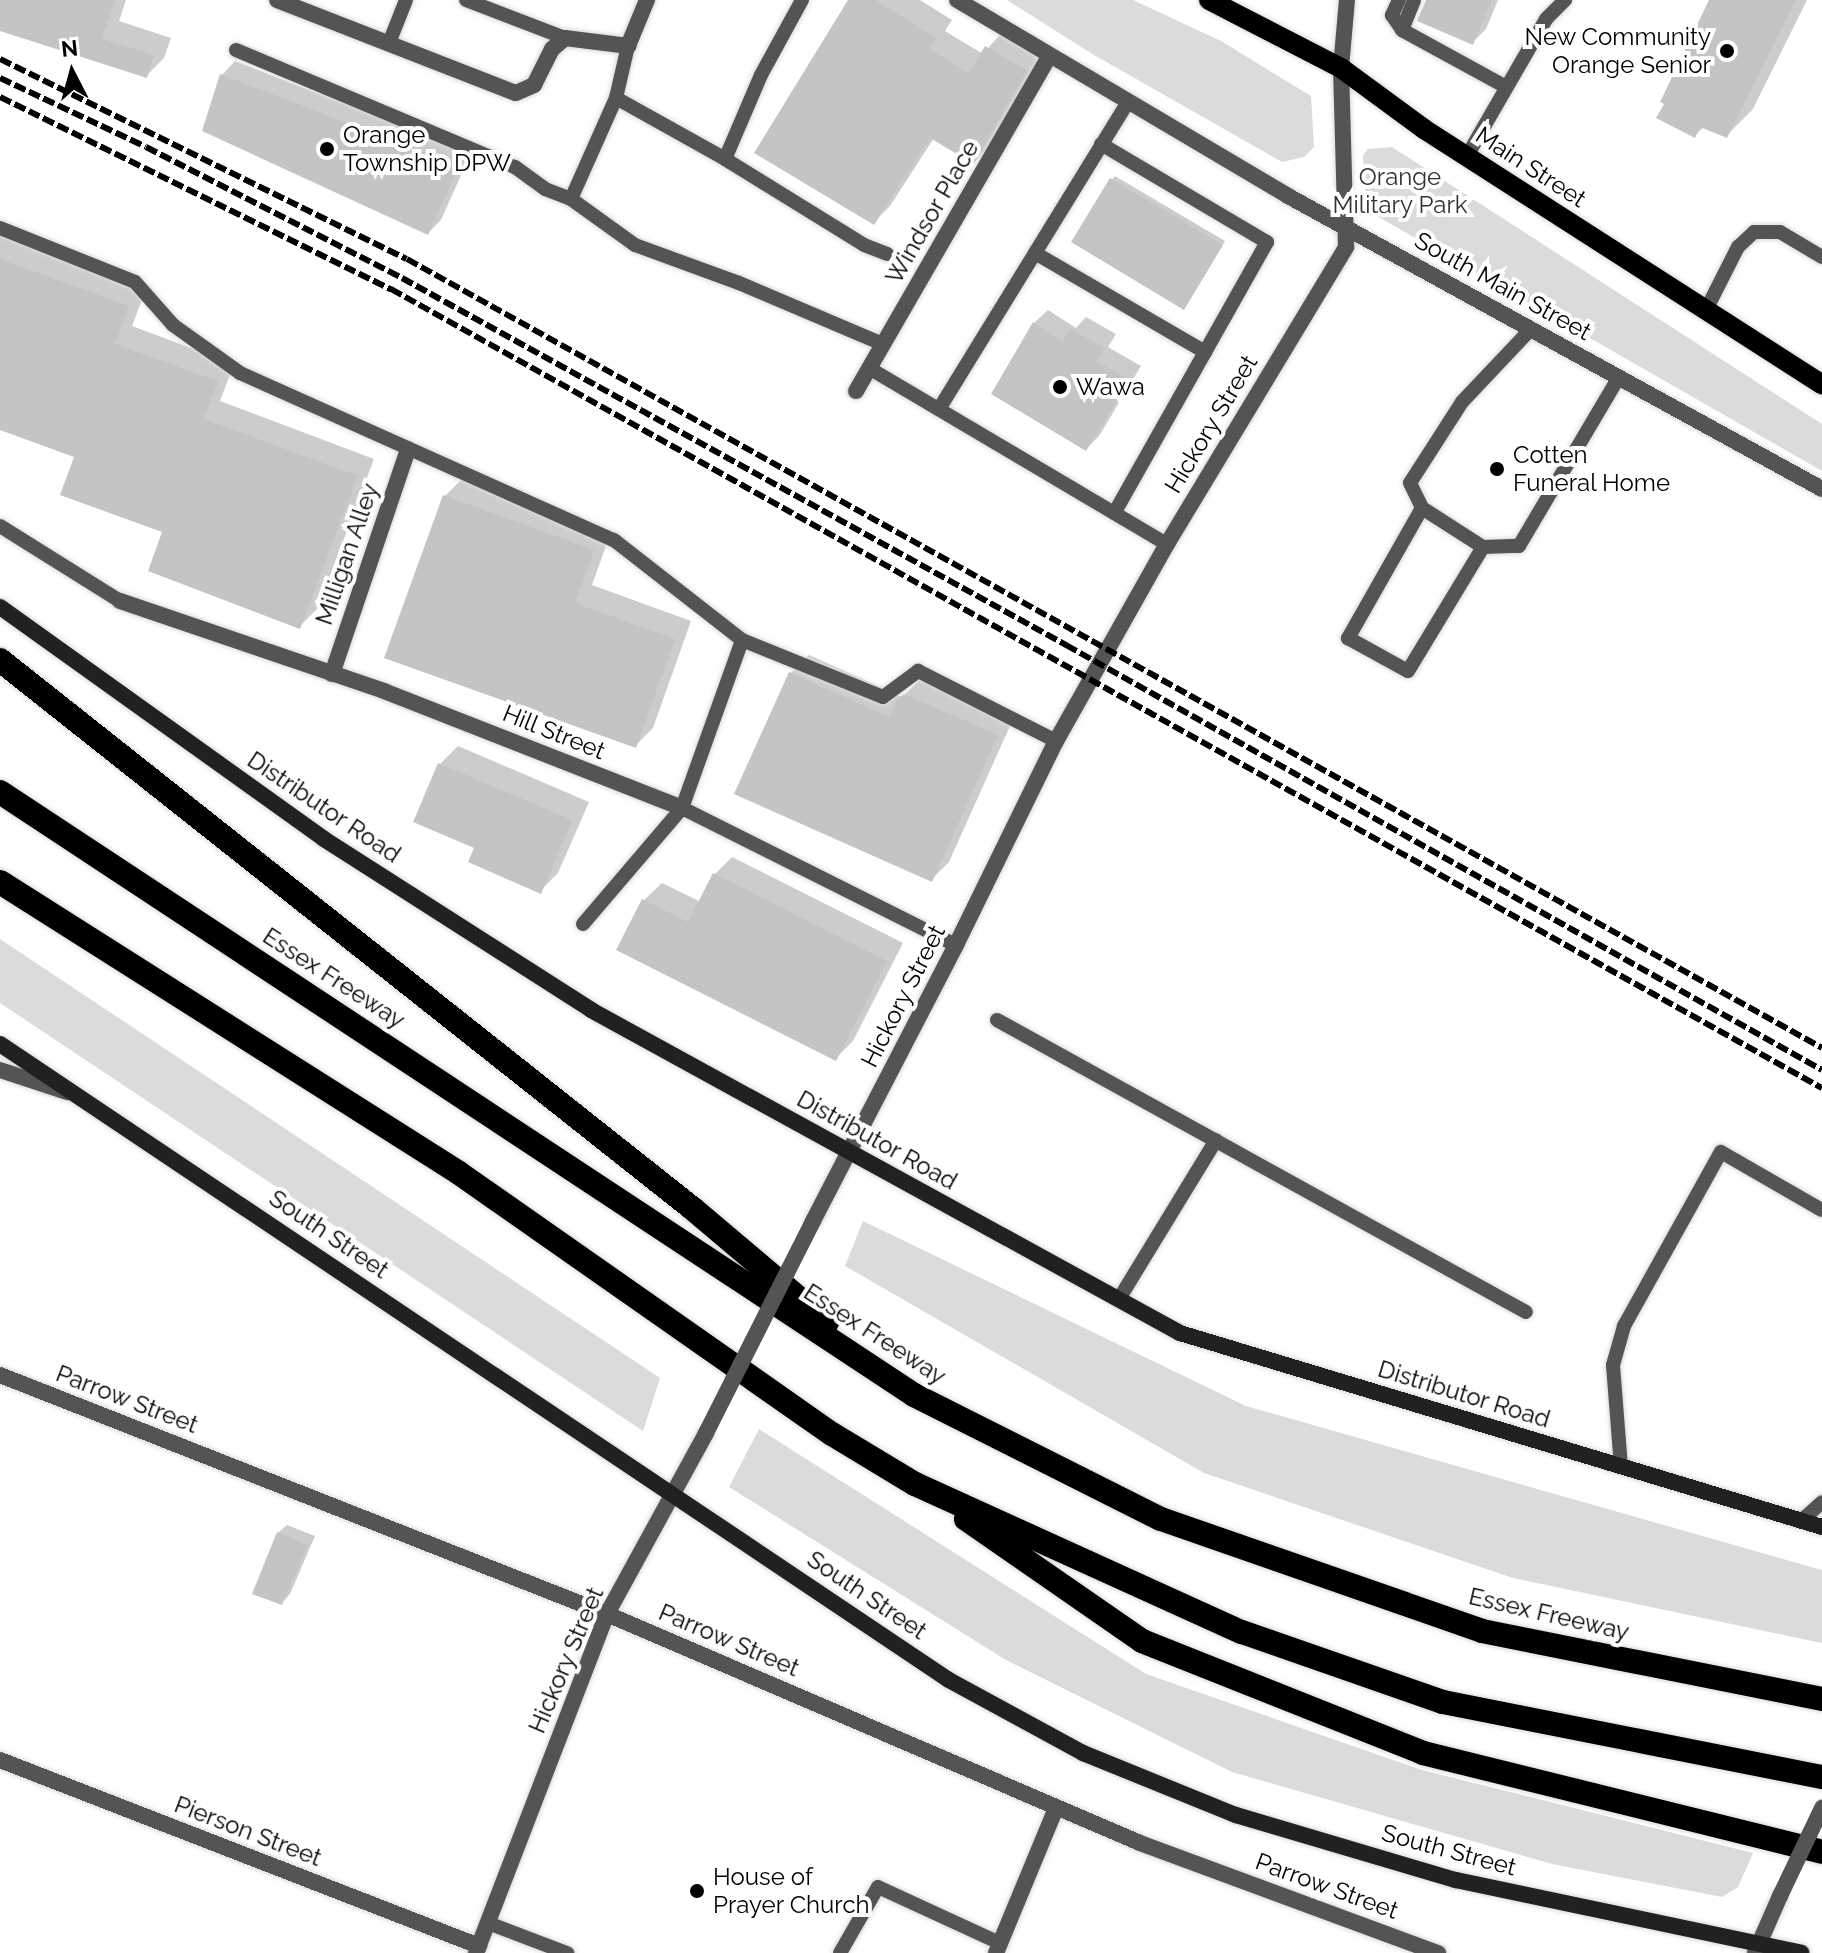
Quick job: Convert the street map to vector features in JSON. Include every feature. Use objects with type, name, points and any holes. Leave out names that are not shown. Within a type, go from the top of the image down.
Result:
[{"type":"highway","points":[[0,660],[692,1208],[914,1395]]},
{"type":"highway","name":"Essex Freeway","points":[[0,792],[914,1395],[1161,1519],[1482,1631],[1822,1699]]},
{"type":"highway","points":[[0,882],[459,1173],[832,1434],[915,1484],[1142,1641],[1423,1753],[1822,1852]]},
{"type":"highway","points":[[915,1484],[1242,1632],[1443,1702],[1822,1777]]},
{"type":"main road","name":"Main Street","points":[[1209,0],[1341,68],[1467,156],[1822,385]]},
{"type":"main road","name":"Distributor Road","points":[[0,607],[324,839],[591,1010],[1180,1333],[1822,1527]]},
{"type":"main road","points":[[0,1044],[75,1094]]},
{"type":"main road","name":"South Street","points":[[75,1094],[675,1493],[949,1680],[1083,1753],[1236,1815],[1456,1880],[1757,1949],[1801,1953]]},
{"type":"street","points":[[277,0],[516,93],[534,85],[552,49],[565,38],[628,46],[647,0]]},
{"type":"street","name":"South Main Street","points":[[957,0],[1049,57],[1346,227],[1822,489]]},
{"type":"street","name":"Hickory Street","points":[[478,1949],[607,1614],[706,1433],[956,945],[1056,741],[1167,544],[1346,247],[1341,68],[1347,0]]},
{"type":"street","name":"Windsor Place","points":[[856,391],[1049,57]]},
{"type":"street","name":"Milligan Alley","points":[[332,674],[408,450]]},
{"type":"street","name":"Hill Street","points":[[120,601],[332,674],[682,808]]},
{"type":"street","name":"South Street","points":[[0,1070],[75,1094]]},
{"type":"street","name":"Parrow Street","points":[[0,1375],[607,1614],[1056,1808],[1438,1953]]},
{"type":"street","name":"Pierson Street","points":[[0,1760],[478,1949]]},
{"type":"street","points":[[998,1948],[1056,1808]]},
{"type":"street","points":[[1757,1949],[1822,1808]]},
{"type":"lane","points":[[389,43],[406,0]]},
{"type":"lane","points":[[466,0],[565,38]]},
{"type":"lane","points":[[725,159],[761,75],[802,0]]},
{"type":"lane","points":[[1399,0],[1392,15],[1402,30],[1506,87]]},
{"type":"lane","points":[[1402,30],[1414,0]]},
{"type":"lane","points":[[1545,0],[1546,19]]},
{"type":"lane","points":[[1467,156],[1546,19],[1565,0]]},
{"type":"lane","points":[[571,199],[616,98],[628,46]]},
{"type":"lane","points":[[236,50],[503,161],[545,189],[571,199],[635,245],[739,283],[883,344]]},
{"type":"lane","points":[[616,98],[725,159],[864,245],[887,254]]},
{"type":"lane","points":[[939,409],[1128,102]]},
{"type":"lane","points":[[1101,144],[1267,242],[1114,513]]},
{"type":"lane","points":[[0,228],[135,282],[173,325],[240,373],[614,540],[742,640],[883,697],[918,671],[1056,741]]},
{"type":"lane","points":[[1706,310],[1738,247],[1754,232],[1780,232],[1822,257]]},
{"type":"lane","points":[[1035,253],[1205,352]]},
{"type":"lane","points":[[1531,329],[1462,402],[1410,483],[1422,508],[1483,547],[1519,546],[1619,377]]},
{"type":"lane","points":[[869,368],[1167,544]]},
{"type":"lane","points":[[1422,508],[1348,638],[1408,671],[1483,547]]},
{"type":"lane","points":[[0,526],[120,601]]},
{"type":"lane","points":[[583,924],[682,808],[742,640]]},
{"type":"lane","name":"Hill Street","points":[[682,808],[956,945]]},
{"type":"lane","points":[[997,1020],[1526,1312]]},
{"type":"lane","points":[[1119,1299],[1216,1140]]},
{"type":"lane","points":[[1621,1467],[1613,1365],[1624,1326],[1721,1152],[1822,1210]]},
{"type":"lane","points":[[1801,1521],[1822,1502]]},
{"type":"lane","points":[[840,1953],[878,1887],[998,1948]]},
{"type":"lane","points":[[488,1923],[567,1953]]},
{"type":"green space","name":"Orange Military Park","points":[[1007,0],[1133,0],[1221,41],[1311,96],[1314,147],[1304,157],[1282,162],[1094,55]]},
{"type":"green space","name":"Orange Military Park","points":[[1392,147],[1822,424],[1822,471],[1370,212],[1366,206],[1363,155],[1368,149]]},
{"type":"green space","points":[[0,939],[660,1378],[643,1431],[0,1003]]},
{"type":"green space","points":[[863,1221],[1246,1406],[1822,1570],[1822,1643],[1513,1578],[1204,1473],[845,1266]]},
{"type":"green space","points":[[759,1429],[1146,1674],[1422,1770],[1753,1853],[1738,1887],[1722,1897],[1552,1864],[1232,1772],[1006,1660],[729,1487]]},
{"type":"building","points":[[0,0],[115,0],[102,39],[154,55],[147,78],[0,31]]},
{"type":"building","points":[[848,0],[875,0],[937,38],[929,49],[969,73],[985,46],[1028,71],[974,164],[930,138],[874,225],[754,153]]},
{"type":"building","points":[[1426,0],[1492,0],[1473,45],[1417,21]]},
{"type":"building","name":"New Community Orange Senior","points":[[1709,0],[1796,0],[1727,138],[1700,127],[1695,138],[1656,118],[1664,104],[1660,102]]},
{"type":"building","name":"Orange Township DPW","points":[[220,74],[459,166],[428,235],[202,131]]},
{"type":"building","points":[[1110,178],[1223,245],[1184,310],[1071,242]]},
{"type":"building","points":[[0,259],[129,306],[115,344],[218,381],[204,419],[358,476],[300,629],[148,571],[162,532],[60,495],[74,457],[0,430]]},
{"type":"building","name":"Wawa","points":[[1033,322],[1062,341],[1071,329],[1104,348],[1096,361],[1129,380],[1086,451],[991,394]]},
{"type":"building","points":[[443,495],[594,550],[575,603],[675,639],[636,748],[384,658]]},
{"type":"building","points":[[789,672],[889,717],[897,699],[904,694],[998,735],[932,882],[734,794]]},
{"type":"building","points":[[438,763],[572,820],[541,894],[468,862],[474,848],[413,822]]},
{"type":"building","points":[[713,873],[887,961],[836,1061],[616,950],[642,899],[688,922]]},
{"type":"building","points":[[277,1532],[308,1545],[282,1605],[252,1594]]},
{"type":"railway","points":[[0,59],[407,259],[1822,1048]]},
{"type":"railway","points":[[0,78],[146,147],[402,278],[1066,645],[1822,1070]]},
{"type":"railway","points":[[0,97],[391,289],[1822,1088]]},
{"type":"place","name":"New Community Orange Senior","points":[[1727,51]]},
{"type":"place","name":"Orange Township DPW","points":[[327,149]]},
{"type":"place","name":"Wawa","points":[[1060,387]]},
{"type":"place","name":"Cotten Funeral Home","points":[[1497,469]]},
{"type":"place","name":"House of Prayer Church","points":[[697,1891]]}]
